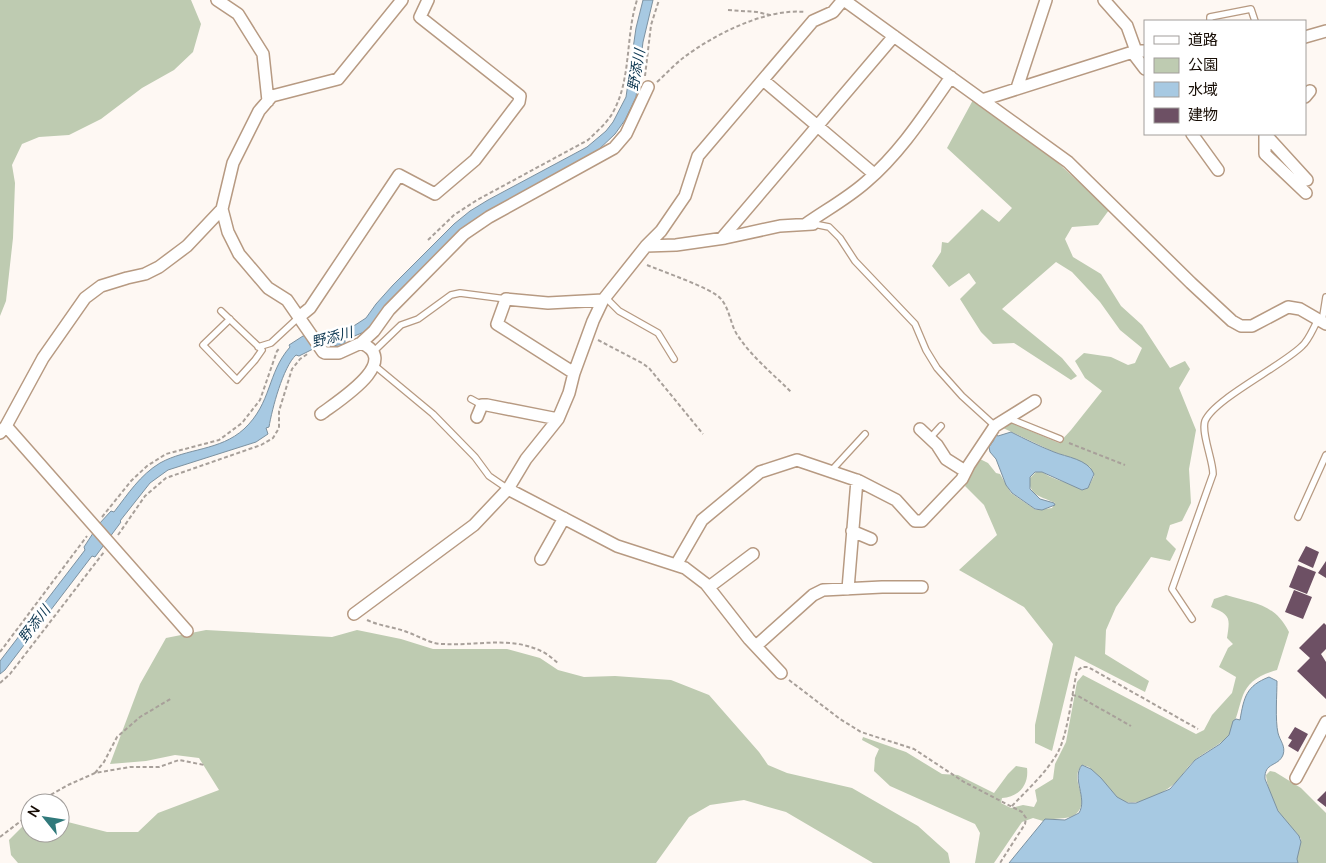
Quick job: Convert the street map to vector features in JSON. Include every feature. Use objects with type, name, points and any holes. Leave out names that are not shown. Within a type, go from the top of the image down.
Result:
[{"type":"street","points":[[217,0],[238,14],[263,54],[268,101]]},
{"type":"street","points":[[402,0],[338,79],[272,96],[259,111],[233,163],[222,209],[228,232],[240,254],[268,288],[287,300],[325,353],[339,353],[361,343],[374,331],[389,310],[464,234],[489,217],[614,148],[626,134],[648,87]]},
{"type":"street","points":[[299,317],[310,308],[399,175],[435,194],[475,160],[519,102],[520,96],[420,17],[428,0]]},
{"type":"street","points":[[354,614],[474,525],[508,488],[526,459],[558,419],[569,393],[588,335],[604,299],[646,246],[662,231],[685,196],[698,156],[813,21],[833,12],[843,0],[1068,162],[1190,283],[1232,321],[1241,326],[1252,326],[1288,307],[1300,309],[1322,322]]},
{"type":"street","points":[[1017,88],[1046,0]]},
{"type":"street","points":[[1104,0],[1127,26],[1144,66]]},
{"type":"street","points":[[1306,37],[1326,32]]},
{"type":"street","points":[[722,238],[894,36]]},
{"type":"street","points":[[982,100],[1138,51]]},
{"type":"street","points":[[646,246],[676,245],[780,226],[810,224],[866,182],[891,158],[911,134],[950,77]]},
{"type":"street","points":[[763,80],[874,174]]},
{"type":"street","points":[[1193,135],[1218,170]]},
{"type":"street","points":[[1265,135],[1265,154],[1306,193]]},
{"type":"street","points":[[1266,135],[1307,180]]},
{"type":"street","points":[[188,631],[96,526],[3,430],[43,358],[85,298],[101,286],[145,274],[159,268],[186,246],[222,209]]},
{"type":"street","points":[[574,373],[497,324],[506,299],[548,303],[604,299]]},
{"type":"street","points":[[321,414],[368,376],[374,365],[375,355],[370,346],[361,343]]},
{"type":"street","points":[[676,565],[702,520],[760,472],[797,460],[856,480],[896,500],[915,521],[922,521],[962,479],[965,471],[995,426],[1035,401]]},
{"type":"street","points":[[477,417],[476,402],[558,419]]},
{"type":"street","points":[[920,429],[937,444],[946,460],[965,471]]},
{"type":"street","points":[[848,589],[856,480]]},
{"type":"street","points":[[508,488],[617,546],[685,568],[709,587],[780,673]]},
{"type":"street","points":[[541,559],[564,518]]},
{"type":"street","points":[[852,531],[871,539]]},
{"type":"street","points":[[709,587],[753,554]]},
{"type":"street","points":[[756,646],[813,595],[823,590],[922,587]]},
{"type":"street","points":[[1296,778],[1326,722]]},
{"type":"lane","points":[[1210,20],[1210,17],[1251,9],[1255,20]]},
{"type":"lane","points":[[810,224],[828,227],[840,238],[855,261],[915,324],[926,350],[937,368],[962,396],[995,426]]},
{"type":"lane","points":[[373,352],[401,325],[418,319],[451,295],[460,293],[506,299]]},
{"type":"lane","points":[[1192,619],[1172,589],[1213,474],[1213,464],[1205,438],[1204,423],[1211,412],[1230,397],[1303,346],[1322,322],[1326,297]]},
{"type":"lane","points":[[604,299],[619,312],[658,333],[674,359]]},
{"type":"lane","points":[[222,311],[262,350],[237,380],[203,345],[230,319]]},
{"type":"lane","points":[[258,347],[271,343],[299,317]]},
{"type":"lane","points":[[374,365],[433,414],[475,457],[489,476],[508,488]]},
{"type":"lane","points":[[1008,418],[1060,439]]},
{"type":"lane","points":[[930,438],[942,426]]},
{"type":"lane","points":[[830,471],[865,434]]},
{"type":"lane","points":[[1298,517],[1326,455]]},
{"type":"path","points":[[428,240],[454,215],[476,200],[588,140],[600,129],[611,116],[622,90],[629,35],[637,0]]},
{"type":"path","points":[[659,0],[651,25],[645,76],[648,87],[657,82],[682,58],[705,43],[759,18],[794,11],[807,12],[819,18]]},
{"type":"path","points":[[728,10],[757,12],[772,16]]},
{"type":"path","points":[[636,259],[720,297],[729,314],[736,334],[750,352],[790,392]]},
{"type":"path","points":[[588,335],[648,368],[703,434]]},
{"type":"path","points":[[0,652],[131,481],[147,466],[166,454],[219,440],[242,423],[260,400],[277,352],[282,346]]},
{"type":"path","points":[[0,684],[10,674],[145,496],[166,478],[261,445],[273,438],[278,428],[279,411],[292,369],[300,359],[311,352],[322,351]]},
{"type":"path","points":[[1060,439],[1125,465]]},
{"type":"path","points":[[354,614],[376,624],[407,632],[431,642],[443,644],[505,642],[526,646],[542,651],[559,664]]},
{"type":"path","points":[[1012,806],[1042,773],[1059,750],[1077,672],[1082,667],[1088,667],[1198,729]]},
{"type":"path","points":[[780,673],[840,719],[861,732],[914,749],[964,782],[1022,812],[1026,818],[1025,824],[1000,863]]},
{"type":"path","points":[[1072,695],[1078,696],[1131,726]]},
{"type":"path","points":[[95,773],[104,762],[116,737],[140,718],[172,698]]},
{"type":"path","points":[[54,793],[95,773],[130,767],[159,767],[179,760],[204,766]]},
{"type":"path","points":[[0,837],[20,822]]},
{"type":"green space","points":[[0,0],[191,0],[201,24],[193,52],[174,70],[142,88],[101,119],[69,135],[39,137],[22,144],[12,165],[15,183],[13,238],[6,301],[0,316]]},
{"type":"green space","points":[[973,100],[1056,161],[1109,210],[1098,225],[1072,227],[1065,239],[1073,257],[1101,274],[1121,306],[1142,325],[1170,368],[1185,361],[1190,369],[1179,388],[1196,430],[1189,469],[1191,503],[1182,521],[1170,525],[1166,539],[1176,549],[1170,561],[1151,557],[1116,607],[1106,630],[1105,654],[1149,681],[1145,692],[1075,656],[1052,751],[1035,743],[1035,725],[1053,644],[1024,607],[959,570],[997,535],[984,505],[965,486],[978,458],[988,463],[996,473],[1000,474],[1011,493],[1036,510],[1052,508],[1055,503],[1038,495],[1031,489],[1029,479],[1037,471],[1082,490],[1088,488],[1094,476],[1090,467],[1003,428],[1009,422],[1059,443],[1102,391],[1085,378],[1075,361],[1084,353],[1111,357],[1128,365],[1135,363],[1142,348],[1120,330],[1100,302],[1072,272],[1056,262],[1002,309],[1062,358],[1077,376],[1071,380],[1014,343],[993,344],[981,332],[960,299],[976,283],[969,273],[949,287],[932,266],[941,252],[942,242],[948,243],[982,209],[999,222],[1012,208],[947,148]]},
{"type":"green space","points":[[1226,595],[1263,606],[1277,615],[1283,622],[1289,632],[1277,670],[1254,680],[1244,694],[1235,721],[1227,737],[1194,761],[1174,784],[1162,793],[1139,802],[1124,801],[1118,798],[1089,767],[1082,765],[1077,775],[1077,780],[1082,801],[1075,815],[1043,821],[1033,818],[1022,822],[994,863],[975,863],[980,833],[975,824],[890,786],[874,771],[875,758],[879,749],[862,740],[863,737],[906,752],[942,774],[958,775],[994,793],[1016,766],[1027,768],[1025,784],[1022,789],[1014,795],[1002,798],[1001,803],[1011,808],[1023,805],[1034,807],[1037,801],[1035,790],[1053,779],[1055,764],[1066,742],[1077,682],[1083,675],[1196,734],[1204,730],[1212,715],[1232,693],[1236,677],[1219,667],[1228,648],[1233,644],[1227,638],[1228,618],[1222,612],[1211,607],[1214,599]]},
{"type":"green space","points":[[206,630],[332,637],[357,630],[401,639],[433,649],[507,649],[540,658],[558,670],[584,677],[615,676],[671,680],[709,695],[768,765],[787,773],[852,788],[918,826],[948,853],[950,863],[873,863],[786,812],[744,800],[710,805],[689,817],[656,863],[18,863],[11,855],[9,840],[20,829],[20,843],[70,843],[70,823],[107,832],[138,832],[158,813],[219,790],[199,758],[175,755],[146,761],[110,764],[140,684],[166,638]]},
{"type":"green space","points":[[1270,771],[1275,772],[1301,788],[1326,813],[1326,863],[1298,863],[1296,858],[1301,839],[1280,814],[1274,803],[1266,775]]},
{"type":"water","name":"野添川","points":[[643,0],[653,0],[643,42],[636,97],[625,120],[615,134],[595,153],[472,222],[384,308],[372,325],[364,332],[345,340],[345,344],[313,349],[299,356],[296,355],[287,369],[279,389],[269,427],[266,428],[268,434],[256,442],[168,470],[150,483],[95,557],[92,556],[0,674],[0,661],[85,550],[84,547],[99,524],[111,511],[114,512],[140,479],[160,463],[181,454],[225,441],[244,429],[260,409],[277,367],[290,347],[289,345],[303,336],[349,329],[366,318],[393,285],[454,224],[470,211],[587,147],[606,131],[626,97],[636,28]]},
{"type":"water","points":[[989,431],[998,436],[1011,432],[1048,450],[1082,462],[1094,474],[1088,488],[1082,490],[1042,472],[1035,472],[1030,477],[1030,489],[1040,499],[1055,505],[1042,510],[1035,509],[1012,493],[1006,485],[996,459],[990,452],[989,447],[994,440]]},
{"type":"water","points":[[1269,677],[1277,681],[1277,728],[1284,752],[1281,759],[1269,767],[1265,774],[1265,779],[1278,811],[1299,836],[1301,842],[1297,859],[1298,863],[1009,863],[1045,819],[1065,820],[1079,813],[1082,801],[1078,776],[1082,765],[1091,769],[1117,797],[1128,803],[1136,803],[1170,789],[1195,760],[1220,744],[1229,735],[1233,721],[1236,719],[1240,720],[1247,693],[1255,684]]},
{"type":"building","points":[[1306,546],[1319,552],[1313,568],[1298,561]]},
{"type":"building","points":[[1326,561],[1326,578],[1318,573]]},
{"type":"building","points":[[1298,565],[1316,572],[1307,594],[1289,587]]},
{"type":"building","points":[[1294,590],[1312,597],[1303,619],[1285,612]]},
{"type":"building","points":[[1324,623],[1326,625],[1326,649],[1321,654],[1326,662],[1326,699],[1297,671],[1310,658],[1299,648]]},
{"type":"building","points":[[1295,727],[1308,734],[1298,752],[1288,746],[1292,740],[1288,738]]},
{"type":"building","points":[[1326,791],[1326,807],[1317,800]]}]
